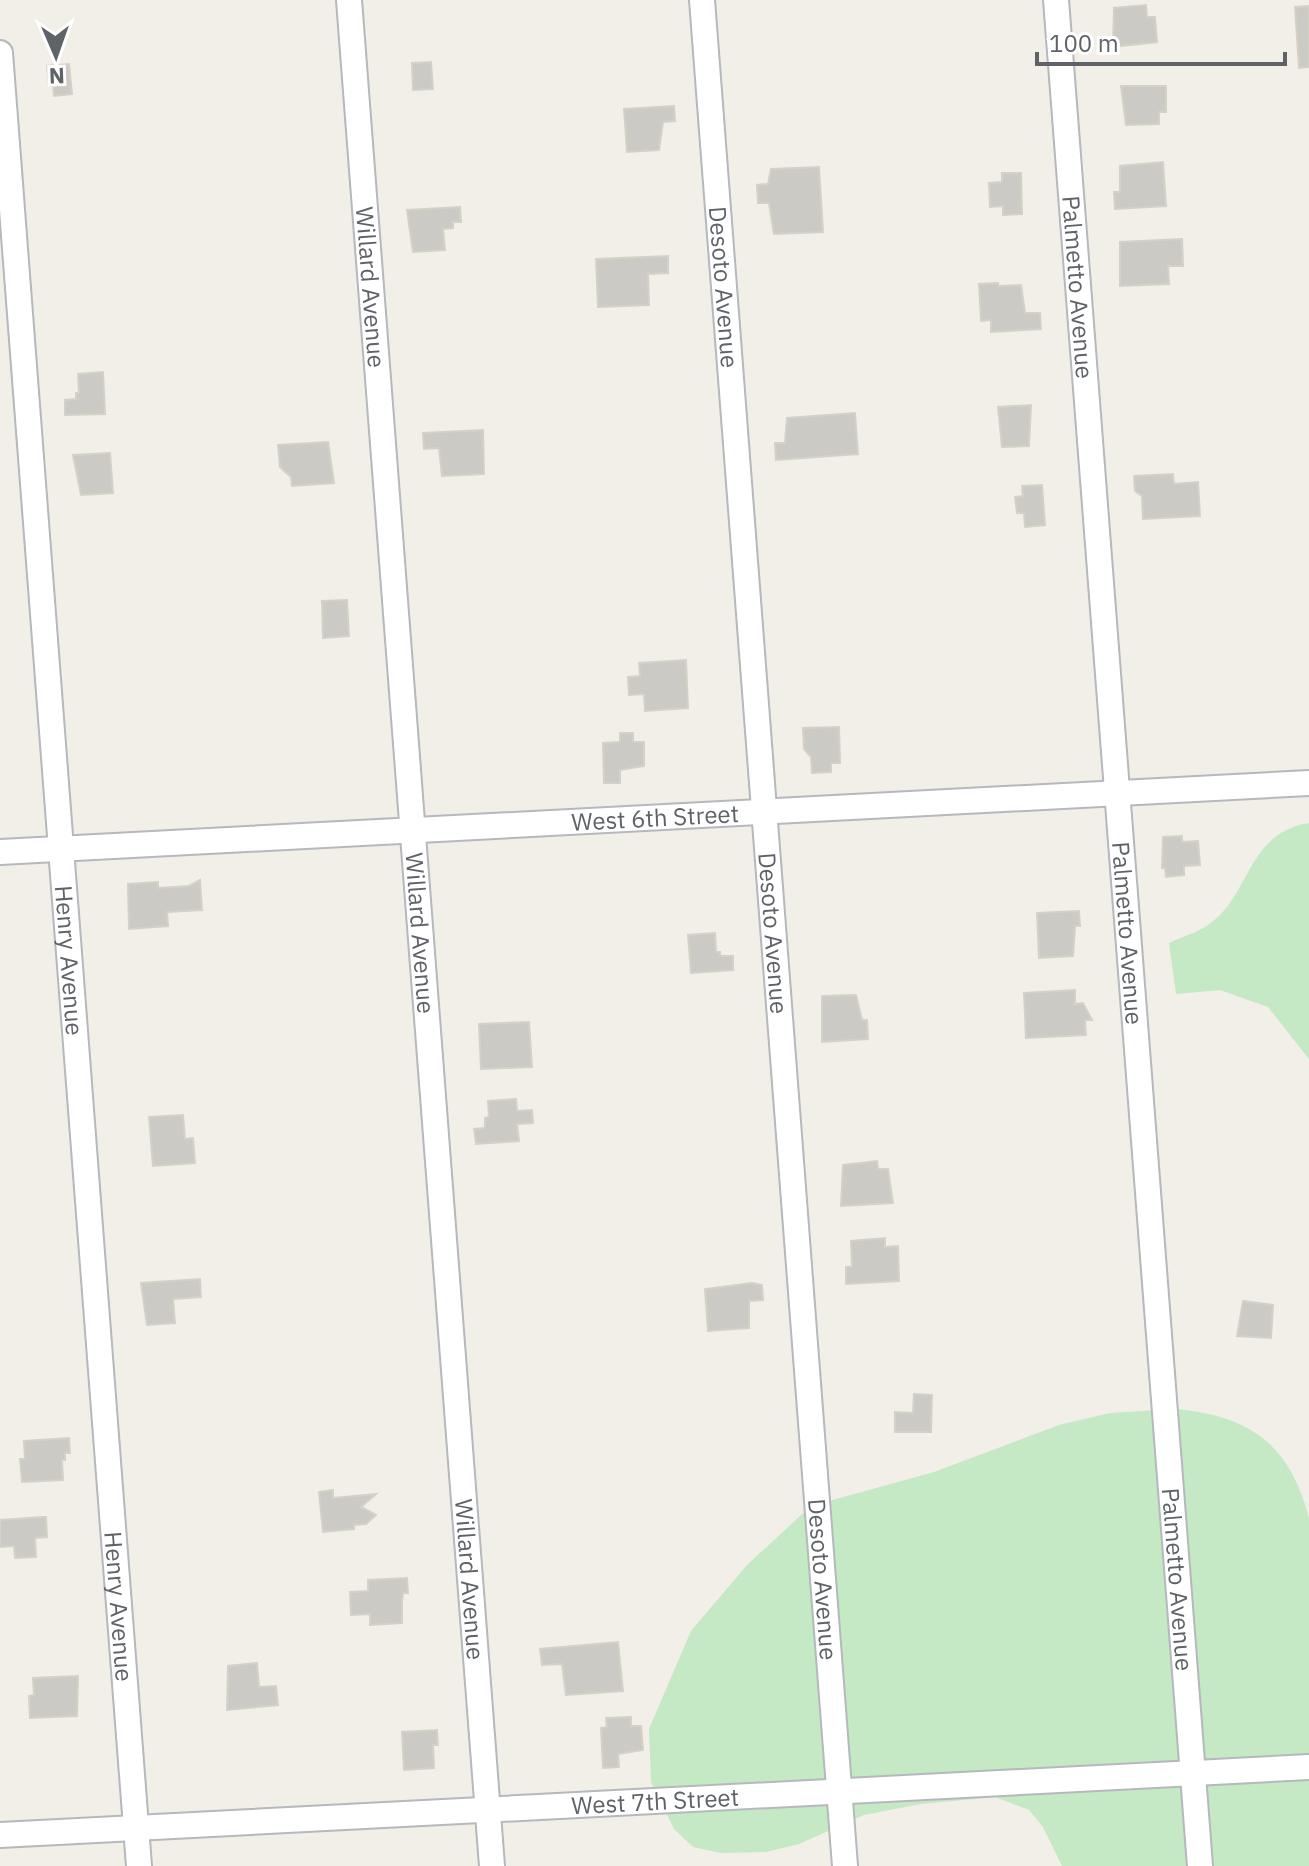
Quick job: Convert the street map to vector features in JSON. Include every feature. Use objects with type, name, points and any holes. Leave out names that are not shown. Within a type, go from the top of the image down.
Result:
[{"type":"street","name":"Willard Avenue","points":[[349,0],[492,1866]]},
{"type":"street","name":"Desoto Avenue","points":[[702,0],[845,1866]]},
{"type":"street","name":"Palmetto Avenue","points":[[1056,0],[1200,1866]]},
{"type":"street","name":"Henry Avenue","points":[[0,53],[139,1866]]},
{"type":"street","name":"West 6th Street","points":[[0,852],[1309,783]]},
{"type":"street","name":"West 7th Street","points":[[0,1835],[1309,1767]]},
{"type":"green space","points":[[1309,823],[1309,1059],[1268,1007],[1220,990],[1176,994],[1169,943],[1208,925],[1222,913],[1261,852],[1273,839],[1288,829]]},
{"type":"green space","points":[[1176,1409],[1226,1419],[1264,1439],[1291,1471],[1309,1518],[1309,1866],[1062,1866],[1043,1827],[1029,1810],[995,1797],[921,1804],[864,1815],[799,1844],[766,1852],[721,1853],[693,1847],[674,1829],[651,1782],[649,1729],[691,1631],[747,1565],[811,1506],[934,1472],[1059,1425],[1110,1413]]},
{"type":"building","points":[[1146,5],[1147,17],[1155,17],[1157,42],[1113,47],[1114,8]]},
{"type":"building","points":[[1309,6],[1309,67],[1299,68],[1295,7]]},
{"type":"building","points":[[431,62],[433,89],[413,90],[412,63]]},
{"type":"building","points":[[69,64],[72,94],[54,96],[53,86],[49,86],[47,66]]},
{"type":"building","points":[[1121,86],[1166,86],[1166,112],[1159,112],[1159,124],[1126,125]]},
{"type":"building","points":[[674,106],[675,121],[663,122],[659,150],[627,152],[624,109]]},
{"type":"building","points":[[1163,162],[1166,206],[1115,209],[1114,192],[1120,192],[1120,166]]},
{"type":"building","points":[[819,167],[823,232],[774,234],[769,203],[758,203],[757,185],[768,184],[771,169]]},
{"type":"building","points":[[1002,173],[1021,173],[1022,214],[1003,215],[1003,206],[990,207],[989,183],[1002,182]]},
{"type":"building","points":[[460,207],[461,222],[453,222],[453,228],[443,229],[445,250],[413,252],[407,210]]},
{"type":"building","points":[[1182,239],[1183,266],[1168,266],[1169,284],[1120,286],[1120,242]]},
{"type":"building","points":[[668,256],[668,273],[648,274],[649,305],[598,307],[596,259]]},
{"type":"building","points":[[998,283],[998,286],[1021,285],[1025,313],[1040,313],[1041,329],[991,332],[991,320],[981,321],[979,284]]},
{"type":"building","points":[[103,372],[105,414],[65,415],[65,400],[76,399],[76,393],[79,393],[78,374]]},
{"type":"building","points":[[1031,405],[1029,446],[1002,447],[998,407]]},
{"type":"building","points":[[855,413],[858,454],[776,460],[775,443],[785,443],[787,418]]},
{"type":"building","points":[[483,430],[484,474],[442,476],[439,448],[424,449],[423,433]]},
{"type":"building","points":[[328,442],[334,483],[292,486],[291,477],[280,467],[278,445]]},
{"type":"building","points":[[110,453],[113,493],[81,495],[73,455]]},
{"type":"building","points":[[1173,474],[1174,484],[1198,482],[1200,516],[1143,519],[1142,496],[1135,491],[1134,476]]},
{"type":"building","points":[[1042,485],[1045,525],[1025,527],[1024,513],[1017,513],[1015,497],[1023,496],[1022,486]]},
{"type":"building","points":[[347,600],[349,636],[323,638],[322,601]]},
{"type":"building","points":[[686,660],[688,708],[645,711],[644,694],[629,695],[628,677],[640,676],[639,663]]},
{"type":"building","points":[[839,727],[840,763],[831,763],[831,772],[812,773],[811,757],[804,749],[803,728]]},
{"type":"building","points":[[620,733],[633,733],[633,742],[644,742],[644,766],[620,770],[620,783],[604,783],[603,743],[620,742]]},
{"type":"building","points":[[1182,836],[1182,842],[1198,841],[1200,865],[1184,866],[1184,875],[1166,877],[1165,868],[1162,868],[1163,837]]},
{"type":"building","points":[[200,880],[202,910],[167,912],[168,926],[129,929],[128,884],[158,882],[158,888],[189,886]]},
{"type":"building","points":[[1079,911],[1080,926],[1075,926],[1073,956],[1039,958],[1037,913]]},
{"type":"building","points":[[715,933],[716,952],[720,952],[720,956],[733,956],[733,970],[691,973],[688,935]]},
{"type":"building","points":[[1075,990],[1075,1004],[1083,1003],[1092,1020],[1085,1020],[1086,1035],[1026,1038],[1024,993]]},
{"type":"building","points":[[856,995],[862,1020],[867,1020],[868,1039],[822,1042],[822,996]]},
{"type":"building","points":[[529,1022],[532,1067],[481,1069],[479,1024]]},
{"type":"building","points":[[516,1099],[517,1111],[532,1110],[533,1123],[517,1124],[519,1141],[476,1144],[474,1129],[485,1128],[485,1118],[489,1117],[488,1101]]},
{"type":"building","points":[[183,1115],[185,1139],[193,1138],[195,1163],[153,1166],[149,1117]]},
{"type":"building","points":[[877,1161],[878,1169],[888,1169],[893,1203],[841,1206],[843,1165]]},
{"type":"building","points":[[885,1238],[885,1247],[898,1246],[899,1281],[846,1284],[846,1267],[852,1267],[851,1241]]},
{"type":"building","points":[[200,1279],[201,1297],[173,1299],[175,1323],[147,1325],[141,1283]]},
{"type":"building","points":[[752,1283],[762,1285],[763,1300],[749,1301],[749,1328],[708,1331],[705,1289]]},
{"type":"building","points":[[1243,1301],[1273,1305],[1271,1338],[1237,1336]]},
{"type":"building","points":[[914,1394],[932,1395],[931,1432],[895,1432],[895,1412],[913,1413]]},
{"type":"building","points":[[69,1438],[70,1453],[65,1453],[65,1460],[62,1460],[63,1480],[22,1482],[20,1459],[25,1459],[24,1441]]},
{"type":"building","points":[[333,1490],[333,1498],[376,1494],[361,1507],[376,1515],[366,1524],[354,1525],[354,1529],[323,1532],[319,1492]]},
{"type":"building","points":[[46,1517],[47,1537],[35,1538],[36,1557],[15,1558],[14,1546],[0,1547],[0,1520]]},
{"type":"building","points":[[407,1578],[408,1593],[403,1593],[402,1623],[370,1625],[370,1614],[351,1615],[350,1592],[368,1591],[368,1580]]},
{"type":"building","points":[[618,1642],[623,1691],[566,1695],[562,1664],[542,1665],[540,1649]]},
{"type":"building","points":[[257,1663],[259,1687],[276,1686],[278,1705],[227,1710],[228,1666]]},
{"type":"building","points":[[78,1676],[77,1716],[30,1718],[29,1696],[34,1695],[33,1678]]},
{"type":"building","points":[[631,1717],[631,1726],[641,1726],[643,1750],[618,1754],[619,1767],[603,1768],[601,1728],[607,1727],[606,1718]]},
{"type":"building","points":[[437,1730],[438,1745],[433,1745],[434,1768],[404,1770],[402,1732]]}]
